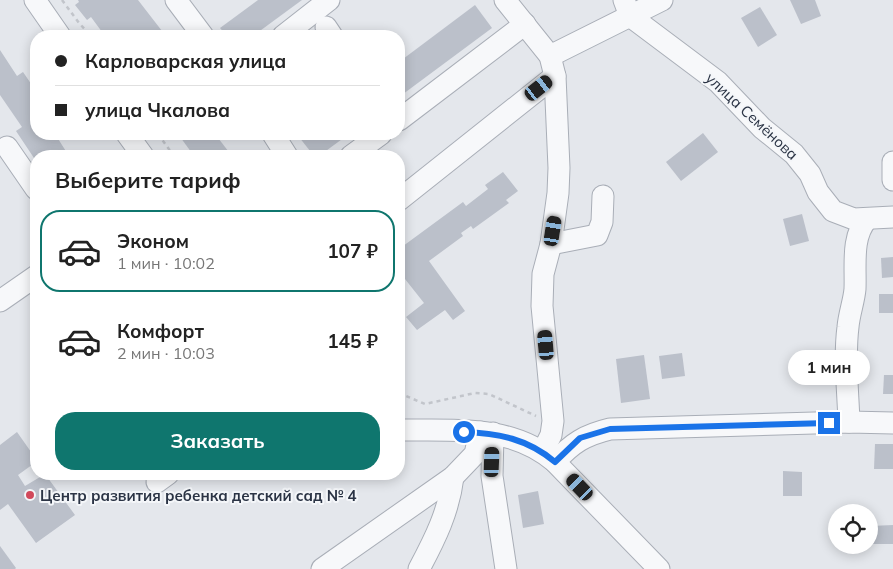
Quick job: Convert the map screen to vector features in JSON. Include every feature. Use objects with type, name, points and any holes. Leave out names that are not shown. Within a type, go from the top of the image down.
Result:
[{"type":"street","points":[[35,0],[56,30]]},
{"type":"street","points":[[176,0],[198,30]]},
{"type":"street","points":[[291,30],[329,0]]},
{"type":"street","points":[[505,0],[525,24],[552,66],[559,168],[551,244],[543,274],[542,306],[553,421],[549,457]]},
{"type":"street","points":[[405,195],[552,66],[627,8],[662,0]]},
{"type":"street","name":"улица Семёнова","points":[[627,8],[718,82],[762,128],[794,154],[810,174],[818,192],[833,211],[854,219],[893,217]]},
{"type":"street","points":[[405,115],[525,24]]},
{"type":"street","points":[[359,150],[373,140]]},
{"type":"street","points":[[7,147],[30,180]]},
{"type":"street","points":[[893,162],[893,180]]},
{"type":"street","points":[[551,244],[597,235],[602,222],[603,196]]},
{"type":"street","points":[[849,422],[846,368],[848,327],[855,290],[857,242],[860,227],[867,219]]},
{"type":"street","points":[[0,301],[30,280]]},
{"type":"street","points":[[549,457],[580,438],[610,429],[849,422],[893,424]]},
{"type":"street","points":[[405,430],[486,433],[512,437],[549,457],[659,569]]},
{"type":"street","points":[[322,569],[453,478],[475,454],[486,433]]},
{"type":"street","points":[[486,433],[506,569]]},
{"type":"street","points":[[419,569],[438,534],[451,497],[453,478]]},
{"type":"path","points":[[62,0],[78,23],[86,30]]},
{"type":"path","points":[[405,396],[425,404],[475,393],[489,394],[518,406],[542,420],[553,421]]},
{"type":"building","points":[[78,0],[138,0],[161,30],[101,30],[91,17],[87,20],[75,5],[79,2]]},
{"type":"building","points":[[258,0],[302,0],[261,30],[222,30],[220,28]]},
{"type":"building","points":[[790,0],[815,0],[821,16],[801,24]]},
{"type":"building","points":[[475,5],[492,28],[405,93],[405,58]]},
{"type":"building","points":[[760,7],[777,35],[758,47],[741,18]]},
{"type":"building","points":[[0,50],[17,76],[23,72],[30,82],[30,140],[59,140],[65,150],[30,150],[30,152],[16,131],[22,127],[0,95]]},
{"type":"building","points":[[703,133],[718,152],[681,181],[666,162]]},
{"type":"building","points":[[182,140],[220,140],[227,150],[190,150]]},
{"type":"building","points":[[301,140],[341,140],[327,150],[309,150]]},
{"type":"building","points":[[503,172],[518,191],[506,200],[509,203],[473,229],[471,226],[461,233],[463,236],[429,261],[465,311],[453,320],[445,310],[417,330],[406,317],[424,303],[405,279],[405,245],[463,202],[466,206],[488,189],[485,185]]},
{"type":"building","points":[[802,214],[809,241],[790,246],[783,219]]},
{"type":"building","points":[[893,257],[893,277],[882,278],[881,258]]},
{"type":"building","points":[[879,294],[893,294],[893,313],[879,313]]},
{"type":"building","points":[[682,353],[685,376],[662,379],[659,356]]},
{"type":"building","points":[[644,355],[650,399],[621,403],[616,359]]},
{"type":"building","points":[[884,375],[893,375],[893,394],[883,394]]},
{"type":"building","name":"Центр развития ребенка детский сад № 4","points":[[17,432],[30,450],[30,466],[18,475],[25,486],[35,480],[49,480],[75,515],[36,543],[8,504],[0,510],[0,445]]},
{"type":"building","points":[[875,444],[893,444],[893,469],[874,469]]},
{"type":"building","points":[[783,471],[802,472],[802,496],[783,496]]},
{"type":"building","points":[[538,491],[544,524],[523,528],[518,495]]},
{"type":"building","points":[[893,525],[893,544],[878,544],[878,526]]},
{"type":"building","points":[[0,546],[16,568],[15,569],[0,569]]},
{"type":"place","name":"Центр развития ребенка детский сад № 4","points":[[30,495]]},
{"type":"route","points":[[464,432],[480,432],[512,437],[528,443],[555,462],[569,446],[580,438],[610,429],[829,423]]}]
